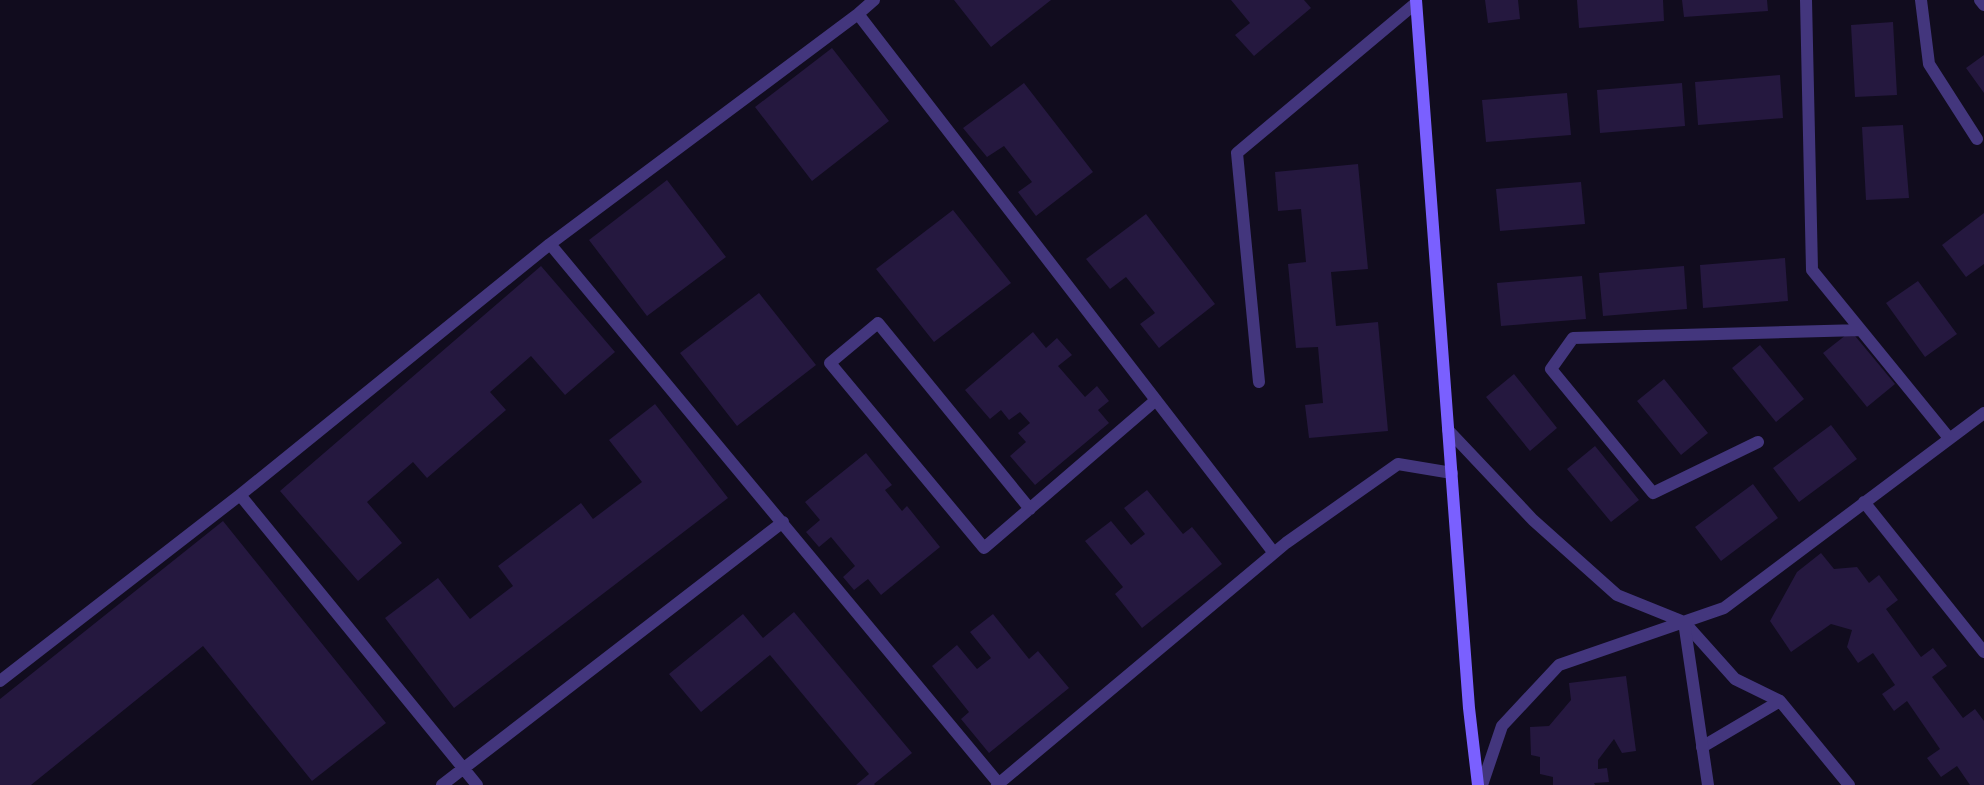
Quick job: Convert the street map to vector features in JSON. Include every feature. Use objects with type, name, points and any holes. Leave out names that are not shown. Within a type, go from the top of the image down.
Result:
[{"type":"street","points":[[0,681],[240,495],[550,244],[858,14],[874,0]]},
{"type":"street","points":[[1806,0],[1812,270],[1949,438]]},
{"type":"street","points":[[1921,0],[1929,64],[1977,139]]},
{"type":"street","points":[[1980,0],[1984,5]]},
{"type":"street","points":[[1259,382],[1237,154],[1416,1]]},
{"type":"street","points":[[1416,1],[1469,708],[1478,785]]},
{"type":"street","points":[[858,14],[1274,553]]},
{"type":"street","points":[[550,244],[999,784],[1274,553],[1398,464],[1452,473]]},
{"type":"street","points":[[1030,509],[878,323],[830,363],[984,548],[1030,509],[1156,400]]},
{"type":"street","points":[[1758,442],[1653,493],[1551,369],[1573,338],[1861,330]]},
{"type":"street","points":[[1482,785],[1502,726],[1559,665],[1724,608],[1984,413]]},
{"type":"street","points":[[1448,430],[1533,520],[1617,595],[1684,622],[1735,680],[1780,701],[1848,785]]},
{"type":"street","points":[[240,495],[477,785]]},
{"type":"street","points":[[1864,502],[1984,652]]},
{"type":"street","points":[[442,785],[782,522]]},
{"type":"street","points":[[1684,622],[1708,785]]},
{"type":"street","points":[[1702,747],[1780,701]]},
{"type":"building","points":[[954,0],[1051,0],[991,47]]},
{"type":"building","points":[[1231,0],[1304,0],[1311,8],[1254,56],[1235,35],[1250,23]]},
{"type":"building","points":[[1485,0],[1518,0],[1520,19],[1488,23]]},
{"type":"building","points":[[1577,0],[1663,0],[1664,21],[1579,28]]},
{"type":"building","points":[[1682,0],[1767,0],[1768,11],[1684,17]]},
{"type":"building","points":[[1893,22],[1897,95],[1855,97],[1851,25]]},
{"type":"building","points":[[832,48],[889,121],[812,181],[755,107]]},
{"type":"building","points":[[1984,55],[1984,93],[1966,68]]},
{"type":"building","points":[[1780,75],[1783,118],[1698,125],[1695,82]]},
{"type":"building","points":[[1024,83],[1093,172],[1036,216],[1018,192],[1032,182],[1004,146],[987,157],[963,128]]},
{"type":"building","points":[[1682,83],[1685,126],[1600,133],[1597,90]]},
{"type":"building","points":[[1567,93],[1571,135],[1486,142],[1482,100]]},
{"type":"building","points":[[1903,125],[1909,198],[1866,200],[1862,127]]},
{"type":"building","points":[[1358,164],[1368,269],[1331,272],[1336,326],[1378,322],[1388,431],[1309,438],[1305,405],[1323,403],[1318,347],[1296,348],[1288,264],[1306,262],[1301,209],[1278,211],[1275,172]]},
{"type":"building","points":[[667,180],[726,257],[647,316],[589,240]]},
{"type":"building","points":[[1581,182],[1585,224],[1500,231],[1496,189]]},
{"type":"building","points":[[953,210],[1011,283],[934,342],[876,269]]},
{"type":"building","points":[[1984,213],[1984,264],[1966,277],[1942,245]]},
{"type":"building","points":[[1146,214],[1215,304],[1159,348],[1140,324],[1155,313],[1126,277],[1110,289],[1086,259]]},
{"type":"building","points":[[1785,258],[1788,301],[1703,308],[1700,265]]},
{"type":"building","points":[[541,266],[615,352],[565,395],[531,356],[490,392],[506,410],[427,478],[413,462],[367,502],[402,543],[358,581],[280,491]]},
{"type":"building","points":[[1684,266],[1687,309],[1603,316],[1599,273]]},
{"type":"building","points":[[1582,276],[1586,319],[1501,326],[1497,283]]},
{"type":"building","points":[[1918,281],[1957,334],[1925,357],[1886,303]]},
{"type":"building","points":[[759,293],[816,365],[737,426],[680,353]]},
{"type":"building","points":[[1851,331],[1895,384],[1867,407],[1823,353]]},
{"type":"building","points":[[1033,332],[1046,348],[1057,338],[1072,355],[1058,366],[1085,397],[1097,386],[1109,401],[1098,410],[1109,423],[1035,485],[1010,456],[1026,442],[1018,433],[1030,423],[1020,412],[1009,420],[1001,410],[990,419],[965,390]]},
{"type":"building","points":[[1760,345],[1804,399],[1776,422],[1732,368]]},
{"type":"building","points":[[1514,374],[1557,428],[1530,451],[1486,397]]},
{"type":"building","points":[[1664,379],[1708,433],[1681,455],[1637,401]]},
{"type":"building","points":[[655,404],[728,498],[454,708],[385,618],[438,578],[470,619],[513,586],[498,566],[581,503],[593,519],[642,482],[609,440]]},
{"type":"building","points":[[1831,425],[1857,459],[1799,502],[1773,468]]},
{"type":"building","points":[[1595,446],[1639,500],[1611,522],[1567,469]]},
{"type":"building","points":[[866,453],[892,485],[885,490],[902,511],[907,506],[940,547],[881,595],[868,579],[854,590],[843,577],[855,566],[831,537],[819,547],[806,532],[820,520],[805,502]]},
{"type":"building","points":[[1753,484],[1778,518],[1721,561],[1695,527]]},
{"type":"building","points":[[1147,490],[1183,534],[1192,527],[1222,564],[1142,628],[1115,594],[1123,587],[1085,541],[1111,521],[1131,545],[1145,534],[1124,508]]},
{"type":"building","points":[[223,521],[386,723],[312,781],[203,646],[31,785],[0,785],[0,699]]},
{"type":"building","points":[[1821,553],[1834,569],[1857,567],[1869,583],[1879,575],[1898,600],[1886,609],[1921,657],[1933,648],[1947,666],[1932,677],[1963,718],[1975,709],[1984,721],[1984,785],[1970,785],[1957,766],[1941,777],[1927,758],[1940,749],[1907,701],[1894,711],[1882,694],[1895,685],[1873,653],[1858,663],[1847,647],[1852,630],[1831,624],[1791,652],[1770,621],[1797,572]]},
{"type":"building","points":[[794,612],[912,753],[875,785],[856,785],[869,774],[770,655],[701,712],[669,674],[743,614],[763,638]]},
{"type":"building","points":[[993,614],[1029,659],[1038,651],[1069,688],[989,753],[961,719],[969,712],[932,666],[957,645],[977,669],[991,658],[970,632]]},
{"type":"building","points":[[1626,676],[1636,751],[1622,753],[1614,739],[1598,760],[1598,769],[1607,768],[1609,782],[1594,783],[1595,785],[1553,785],[1553,777],[1540,774],[1540,757],[1531,755],[1530,727],[1549,726],[1571,700],[1569,683]]}]
